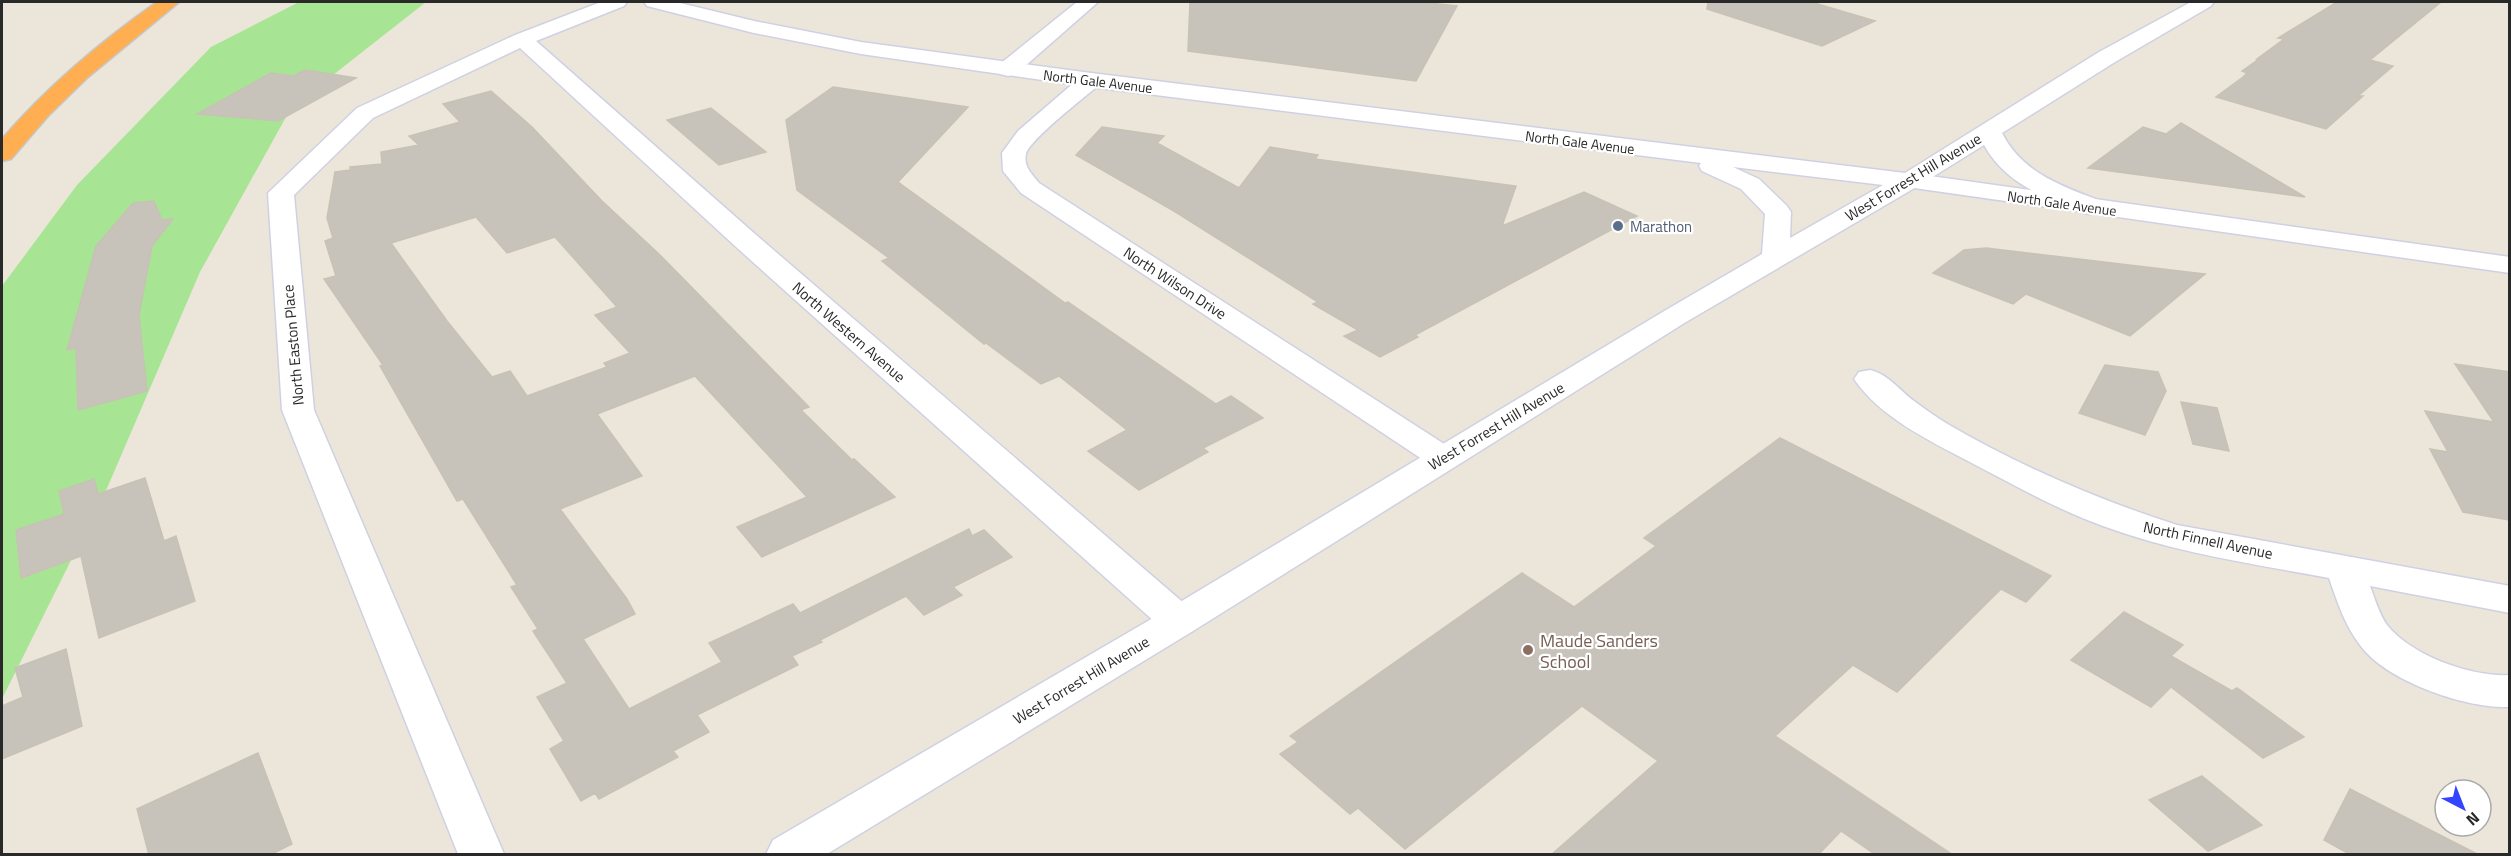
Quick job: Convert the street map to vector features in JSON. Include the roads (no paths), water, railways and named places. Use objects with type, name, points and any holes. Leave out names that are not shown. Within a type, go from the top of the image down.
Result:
[{"type":"highway","points":[[2,154],[48,102],[99,54],[122,34],[169,2]]},
{"type":"street","name":"North Easton Place","points":[[481,855],[298,410],[280,193],[365,112],[522,39],[617,2]]},
{"type":"street","name":"North Gale Avenue","points":[[654,2],[754,27],[861,48],[1008,69],[1909,181],[2510,265]]},
{"type":"street","points":[[1008,69],[1088,2]]},
{"type":"street","name":"West Forrest Hill Avenue","points":[[789,855],[1179,621],[1676,316],[1909,181],[2107,57],[2204,2]]},
{"type":"street","name":"North Western Avenue","points":[[522,39],[745,240],[1179,621]]},
{"type":"street","name":"North Wilson Drive","points":[[1091,80],[1026,136],[1014,153],[1015,171],[1030,188],[1443,458]]},
{"type":"street","points":[[1989,130],[1997,150],[2013,167],[2037,184],[2089,206]]},
{"type":"street","points":[[1688,155],[1750,184],[1778,212],[1776,258]]},
{"type":"street","name":"North Finnell Avenue","points":[[1870,379],[1901,407],[1939,432],[2049,490],[2098,512],[2174,536],[2510,600]]},
{"type":"street","points":[[2344,567],[2360,609],[2375,637],[2410,664],[2464,686],[2510,691]]},
{"type":"place","name":"Marathon","points":[[1618,226]]},
{"type":"place","name":"Maude Sanders School","points":[[1528,650]]}]
